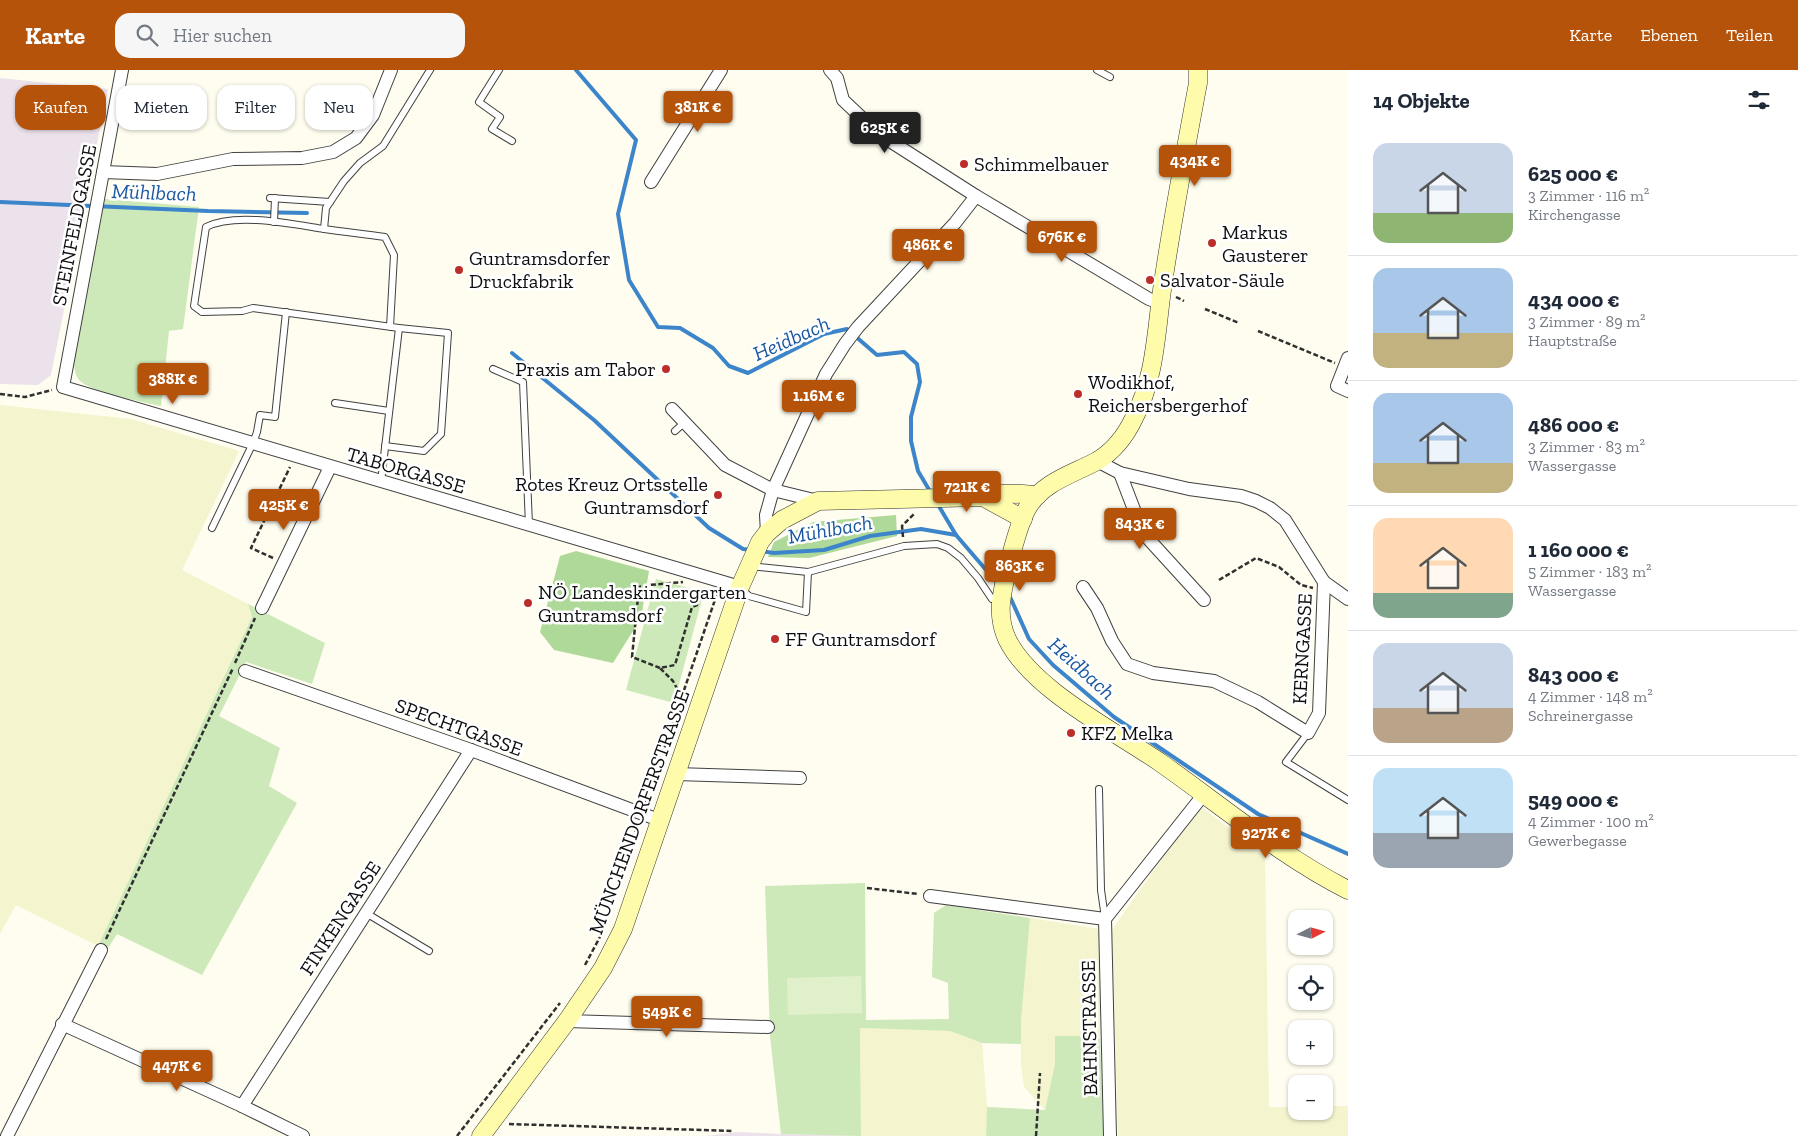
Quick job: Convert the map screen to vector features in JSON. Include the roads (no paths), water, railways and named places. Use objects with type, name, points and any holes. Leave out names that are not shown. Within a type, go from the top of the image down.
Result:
[{"type":"street","name":"STEINFELDGASSE","points":[[63,386],[122,70]]},
{"type":"street","points":[[102,172],[156,174],[233,159],[302,158],[333,152],[356,138],[373,115],[391,70]]},
{"type":"street","points":[[651,182],[721,70]]},
{"type":"street","points":[[1198,70],[1198,83],[1160,303],[1157,335],[1145,393],[1135,418],[1119,443],[1097,461],[1065,475],[1038,495],[1028,507],[1006,576],[1001,602],[1001,620],[1007,638],[1018,656],[1042,682],[1073,705],[1160,762],[1292,857],[1348,890]]},
{"type":"street","points":[[837,73],[843,100],[878,134],[976,196],[1149,299],[1160,303]]},
{"type":"street","points":[[764,537],[766,515],[773,490],[826,374],[858,326],[955,222],[976,196]]},
{"type":"street","points":[[1346,362],[1337,386],[1348,391]]},
{"type":"street","name":"TABORGASSE","points":[[63,386],[330,467],[740,587]]},
{"type":"street","points":[[672,409],[680,426],[725,465],[773,490],[818,501],[983,497],[1000,494],[1038,495]]},
{"type":"street","name":"KERNGASSE","points":[[1083,587],[1097,608],[1112,641],[1127,664],[1153,673],[1214,681],[1258,702],[1308,733],[1319,713],[1324,586],[1285,520],[1270,508],[1256,501],[1240,496],[1189,489],[1120,473],[1097,461]]},
{"type":"street","points":[[263,605],[330,467]]},
{"type":"street","points":[[1120,473],[1143,533],[1204,600]]},
{"type":"street","points":[[983,497],[1024,519]]},
{"type":"street","points":[[764,537],[782,520],[818,501]]},
{"type":"street","name":"MÜNCHENDORFERSTRASSE","points":[[485,1130],[567,1021],[603,968],[623,929],[740,587],[764,537]]},
{"type":"street","points":[[1324,586],[1348,599]]},
{"type":"street","name":"SPECHTGASSE","points":[[245,671],[470,750],[659,820]]},
{"type":"street","name":"FINKENGASSE","points":[[242,1106],[470,750]]},
{"type":"street","points":[[676,774],[800,778]]},
{"type":"street","points":[[930,896],[1105,919],[1204,794]]},
{"type":"street","name":"BAHNSTRASSE","points":[[1105,919],[1110,1136]]},
{"type":"street","points":[[7,1136],[101,950]]},
{"type":"street","points":[[567,1021],[768,1027]]},
{"type":"street","points":[[62,1024],[303,1136]]},
{"type":"lane","points":[[324,229],[328,205],[344,181],[360,164],[383,146],[430,70]]},
{"type":"lane","points":[[499,70],[479,102],[500,118],[492,129],[512,141]]},
{"type":"lane","points":[[1097,70],[1110,77]]},
{"type":"lane","points":[[274,220],[275,207],[273,198],[328,205]]},
{"type":"lane","points":[[385,446],[424,451],[441,434],[448,333],[390,327],[253,308],[242,311],[202,312],[194,306],[206,227],[215,222],[274,220],[324,229],[385,236],[394,255],[390,327]]},
{"type":"lane","points":[[212,528],[253,443],[260,415],[275,417],[286,312]]},
{"type":"lane","points":[[381,482],[398,328]]},
{"type":"lane","points":[[493,369],[523,382],[529,525]]},
{"type":"lane","points":[[335,403],[389,411]]},
{"type":"lane","points":[[751,562],[808,572],[904,546],[936,544],[948,548],[961,558],[992,599],[1001,602]]},
{"type":"lane","points":[[740,587],[749,596],[806,612],[808,572]]},
{"type":"lane","points":[[1308,733],[1286,762],[1348,800]]},
{"type":"lane","points":[[1100,789],[1101,890],[1105,919]]},
{"type":"lane","points":[[366,913],[429,951]]},
{"type":"waterway","name":"Heidbach","points":[[576,70],[636,140],[618,214],[629,280],[658,327],[680,328],[713,348],[729,366],[748,373],[824,334],[847,329],[877,355],[904,352],[917,364],[920,382],[911,417],[911,441],[918,471],[931,493]]},
{"type":"waterway","name":"Mühlbach","points":[[0,202],[208,211],[307,213]]},
{"type":"waterway","name":"Mühlbach","points":[[512,353],[594,420],[709,528],[743,549],[752,550]]},
{"type":"waterway","name":"Heidbach","points":[[937,503],[956,535],[999,585]]},
{"type":"waterway","name":"Mühlbach","points":[[761,551],[774,553],[824,550],[870,536],[921,529],[956,535]]},
{"type":"waterway","name":"Heidbach","points":[[1007,594],[1029,639],[1053,665],[1114,717],[1258,814],[1348,854]]},
{"type":"place","name":"Schimmelbauer","points":[[964,164]]},
{"type":"place","name":"Markus Gausterer","points":[[1212,243]]},
{"type":"place","name":"Guntramsdorfer Druckfabrik","points":[[459,270]]},
{"type":"place","name":"Salvator-Säule","points":[[1150,280]]},
{"type":"place","name":"Praxis am Tabor","points":[[666,369]]},
{"type":"place","name":"Wodikhof, Reichersbergerhof","points":[[1078,394]]},
{"type":"place","name":"Rotes Kreuz Ortsstelle Guntramsdorf","points":[[718,495]]},
{"type":"place","name":"NÖ Landeskindergarten Guntramsdorf","points":[[528,603]]},
{"type":"place","name":"FF Guntramsdorf","points":[[775,639]]},
{"type":"place","name":"KFZ Melka","points":[[1071,733]]}]
